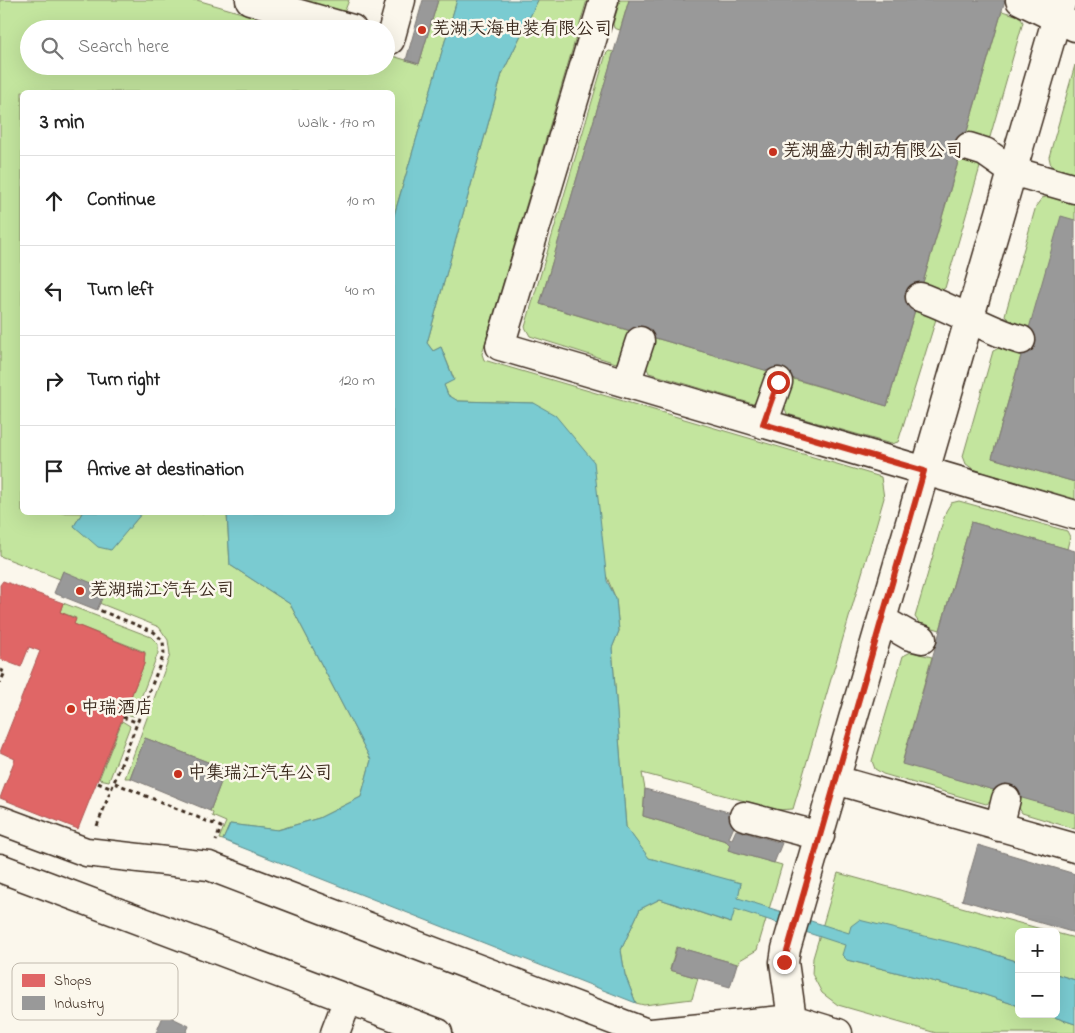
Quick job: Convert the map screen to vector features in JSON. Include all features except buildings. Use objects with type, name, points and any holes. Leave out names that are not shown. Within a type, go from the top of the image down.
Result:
[{"type":"lane","points":[[250,0],[280,4],[326,20]]},
{"type":"lane","points":[[395,22],[401,0]]},
{"type":"lane","points":[[604,0],[603,38],[500,346],[1075,515]]},
{"type":"lane","points":[[792,1020],[784,962],[786,949],[1012,171],[1065,15],[1020,0]]},
{"type":"lane","points":[[969,147],[986,152],[1012,171],[1075,189]]},
{"type":"lane","points":[[920,297],[939,303],[1001,334],[1021,340]]},
{"type":"lane","points":[[626,383],[640,341]]},
{"type":"lane","points":[[763,424],[778,382]]},
{"type":"lane","points":[[882,620],[910,636],[922,639]]},
{"type":"lane","points":[[836,780],[1075,848]]},
{"type":"lane","points":[[999,827],[1006,799]]},
{"type":"lane","points":[[744,816],[820,836]]},
{"type":"lane","points":[[0,820],[86,852],[209,866],[649,1033],[792,1020],[838,1033]]},
{"type":"lane","points":[[0,868],[438,1033]]},
{"type":"lane","points":[[335,1033],[348,999]]},
{"type":"path","points":[[86,852],[164,654],[163,641],[154,632],[99,610]]},
{"type":"path","points":[[0,670],[5,672],[0,683]]},
{"type":"path","points":[[123,717],[138,723]]},
{"type":"path","points":[[98,783],[112,788]]},
{"type":"path","points":[[114,783],[221,826],[209,866]]},
{"type":"green space","points":[[0,0],[197,0],[266,20],[20,20],[20,75],[395,75],[395,57],[419,64],[438,0],[457,0],[395,212],[395,90],[20,90],[20,515],[81,515],[74,526],[110,550],[140,515],[227,515],[230,565],[290,604],[371,760],[361,797],[319,818],[277,830],[230,824],[223,840],[219,839],[226,822],[212,816],[213,813],[210,811],[226,769],[145,738],[130,778],[125,778],[170,655],[168,640],[159,627],[99,603],[63,571],[60,579],[0,556]]},
{"type":"green space","points":[[297,0],[349,0],[344,13]]},
{"type":"green space","points":[[538,0],[587,0],[482,354],[484,360],[881,477],[884,498],[793,809],[778,810],[642,773],[645,789],[643,816],[726,841],[730,845],[728,850],[782,865],[757,950],[740,960],[737,964],[676,947],[670,970],[698,978],[692,999],[644,1005],[636,1003],[625,975],[621,950],[640,909],[660,899],[730,923],[741,884],[648,858],[626,827],[612,648],[619,631],[616,599],[534,403],[458,401],[448,395],[444,385],[454,379],[441,347],[433,351],[427,343],[502,74]]},
{"type":"green space","points":[[620,0],[629,0],[620,30],[614,28],[613,24]]},
{"type":"green space","points":[[1002,11],[1019,16],[1023,22],[990,137],[984,140],[966,135]]},
{"type":"green space","points":[[609,51],[614,52],[540,304],[630,331],[621,359],[616,363],[530,336],[525,327],[606,54]]},
{"type":"green space","points":[[1075,65],[1075,175],[1051,166],[1049,157]]},
{"type":"green space","points":[[960,156],[976,161],[980,167],[945,288],[940,291],[922,286]]},
{"type":"green space","points":[[1050,196],[1075,203],[1075,220],[1029,329],[1010,323],[1005,315],[1036,206],[1042,198]]},
{"type":"green space","points":[[916,307],[934,313],[936,319],[898,442],[891,444],[787,414],[784,406],[793,379],[887,406]]},
{"type":"green space","points":[[655,338],[769,371],[759,399],[753,404],[649,373],[646,366]]},
{"type":"green space","points":[[1001,347],[1022,352],[992,458],[1075,482],[1075,499],[973,469],[966,464],[963,456],[993,351]]},
{"type":"green space","points":[[959,501],[1067,531],[1070,537],[1067,549],[971,522],[940,630],[920,624],[915,617],[946,511],[951,503]]},
{"type":"green space","points":[[63,603],[151,637],[158,644],[158,653],[134,716],[124,714],[144,664],[145,652],[74,624],[76,618],[60,612]]},
{"type":"green space","points":[[911,652],[932,657],[902,763],[997,791],[993,801],[986,804],[883,774],[875,769],[872,761],[903,656]]},
{"type":"green space","points":[[122,721],[130,726],[109,781],[99,779]]},
{"type":"green space","points":[[1021,797],[1075,813],[1075,829],[1022,813],[1019,808]]},
{"type":"green space","points":[[838,873],[1037,928],[1015,928],[1015,961],[978,949],[847,960],[976,992],[1015,1005],[1015,1018],[1057,1018],[1075,1024],[1075,1033],[936,1033],[838,1005],[822,993],[812,974],[813,958]]},
{"type":"green space","points":[[1060,934],[1075,938],[1075,980],[1060,975]]},
{"type":"water","points":[[457,0],[538,0],[502,74],[427,343],[433,351],[441,347],[454,380],[444,385],[448,395],[458,401],[534,403],[555,415],[594,462],[607,581],[616,599],[619,631],[612,648],[626,827],[649,858],[741,883],[738,898],[849,933],[851,926],[859,920],[978,949],[1015,961],[1015,1005],[976,992],[847,960],[842,955],[845,945],[735,909],[731,923],[660,899],[640,909],[621,950],[625,975],[636,1003],[223,840],[230,824],[278,830],[319,818],[361,797],[371,760],[290,604],[230,565],[227,515],[395,515],[395,212]]},
{"type":"water","points":[[81,515],[140,515],[111,550],[98,547],[74,526]]},
{"type":"water","points":[[1060,975],[1075,980],[1075,1024],[1057,1018],[1060,1018]]},
{"type":"place","name":"芜湖天海电装有限公司","points":[[422,30]]},
{"type":"place","name":"芜湖盛力制动有限公司","points":[[773,152]]},
{"type":"place","name":"芜湖瑞江汽车公司","points":[[80,591]]},
{"type":"place","name":"中瑞酒店","points":[[71,709]]},
{"type":"place","name":"中集瑞江汽车公司","points":[[178,774]]},
{"type":"route","points":[[778,382],[763,424],[924,471],[786,949],[784,962]]}]
